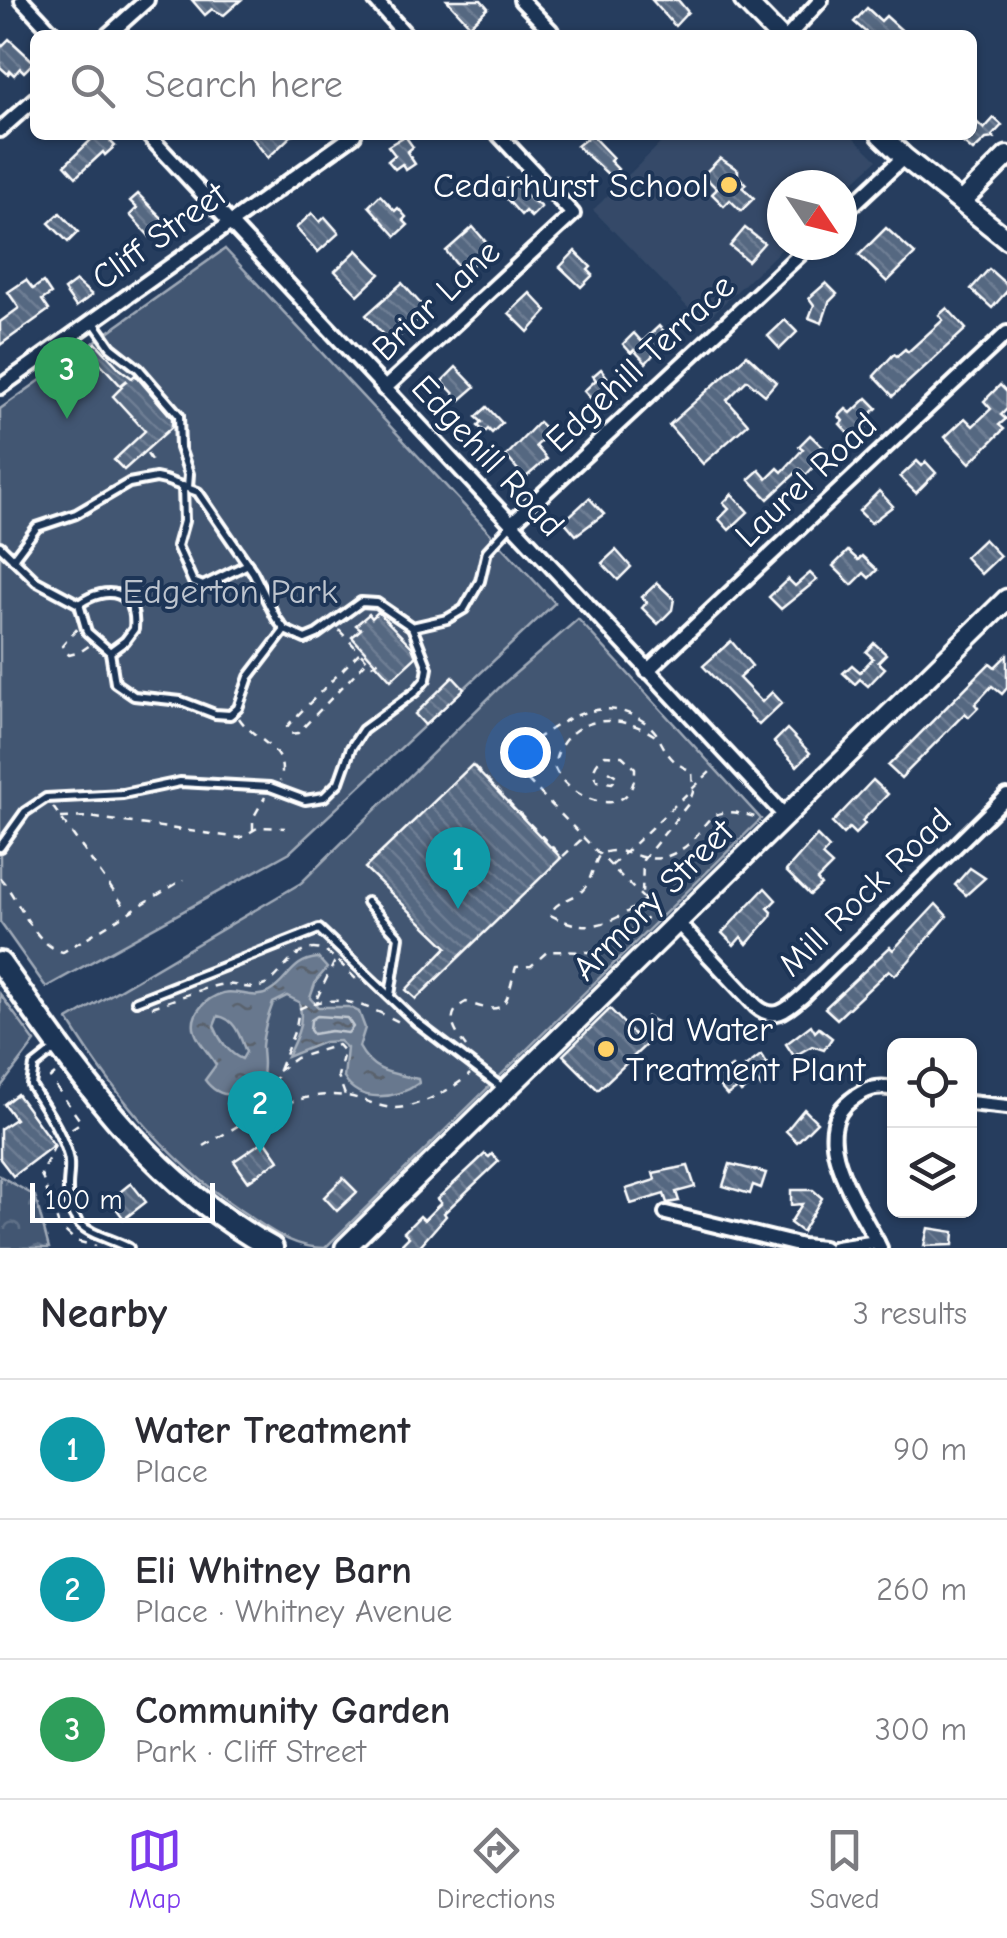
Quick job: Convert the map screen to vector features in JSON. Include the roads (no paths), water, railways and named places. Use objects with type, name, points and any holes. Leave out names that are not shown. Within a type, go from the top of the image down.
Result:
[{"type":"main road","points":[[744,0],[773,30]]},
{"type":"main road","points":[[886,140],[1007,239]]},
{"type":"main road","points":[[961,202],[1007,156]]},
{"type":"main road","name":"Armory Street","points":[[345,1248],[506,1091],[670,920],[778,822],[1007,599]]},
{"type":"main road","points":[[0,962],[102,1104],[158,1167],[226,1220],[272,1248]]},
{"type":"street","points":[[22,0],[50,30]]},
{"type":"street","points":[[114,30],[148,0]]},
{"type":"street","points":[[375,0],[402,30]]},
{"type":"street","points":[[522,0],[550,30]]},
{"type":"street","points":[[794,30],[821,0]]},
{"type":"street","points":[[0,130],[30,103]]},
{"type":"street","name":"Edgehill Road","points":[[153,140],[647,670],[778,822]]},
{"type":"street","name":"Cliff Street","points":[[0,387],[347,140]]},
{"type":"street","name":"Briar Lane","points":[[384,389],[573,214],[503,140]]},
{"type":"street","points":[[857,202],[904,158]]},
{"type":"street","name":"Edgehill Terrace","points":[[511,524],[794,260]]},
{"type":"street","name":"Laurel Road","points":[[647,670],[1007,333]]},
{"type":"street","name":"Mill Rock Road","points":[[670,920],[756,1006],[774,1015],[803,996],[1007,796]]},
{"type":"street","points":[[836,1248],[878,1245],[833,1150],[836,1121],[844,1105],[862,1091],[887,1088]]},
{"type":"street","points":[[977,1105],[1007,1107]]},
{"type":"street","points":[[666,1213],[824,1248]]},
{"type":"lane","points":[[92,321],[111,347],[139,369],[181,419],[180,448],[189,474],[177,546],[193,582],[203,586],[248,564]]},
{"type":"lane","points":[[0,847],[25,812],[46,798],[123,794],[180,782],[276,788],[308,800],[324,797],[337,786],[353,743],[363,730],[416,690],[426,679],[428,668],[412,627],[369,601],[352,606],[310,638],[299,638],[285,630],[248,564],[198,492],[156,478],[129,483],[76,514],[37,527],[13,559]]},
{"type":"lane","points":[[412,627],[447,619],[464,608],[480,581],[487,551],[511,524]]},
{"type":"lane","points":[[0,546],[36,581],[79,604],[87,632],[110,652],[113,676],[124,691],[139,697],[181,701],[215,714],[235,712],[249,677],[285,630]]},
{"type":"lane","points":[[79,604],[94,594],[110,592],[122,597],[131,608],[134,629],[110,652]]},
{"type":"lane","points":[[367,902],[399,937],[390,996]]},
{"type":"lane","points":[[136,1001],[319,929],[416,1022],[506,1091]]},
{"type":"lane","points":[[59,1046],[34,1066],[31,1085],[70,1160],[71,1215],[86,1229],[129,1248]]},
{"type":"water","points":[[318,958],[327,968],[316,981],[310,998],[318,1007],[349,1007],[359,1012],[365,1028],[359,1047],[364,1056],[377,1067],[418,1079],[419,1083],[390,1095],[359,1092],[344,1078],[347,1048],[339,1041],[324,1042],[287,1057],[301,1017],[299,1002],[287,996],[273,1003],[268,1019],[261,1080],[247,1091],[232,1095],[211,1087],[205,1080],[216,1065],[199,1041],[194,1025],[200,1008],[223,993],[269,992],[309,960]],"holes":[[[218,1016],[239,1035],[246,1052],[242,1059],[229,1050],[216,1031]]]},
{"type":"place","name":"Cedarhurst School","points":[[729,185]]},
{"type":"place","name":"Community Garden","points":[[67,419]]},
{"type":"place","name":"Water Treatment","points":[[458,909]]},
{"type":"place","name":"Old Water Treatment Plant","points":[[606,1049]]},
{"type":"place","name":"Eli Whitney Barn","points":[[260,1153]]},
{"type":"park label","name":"Edgerton Park","points":[[230,591]]}]
